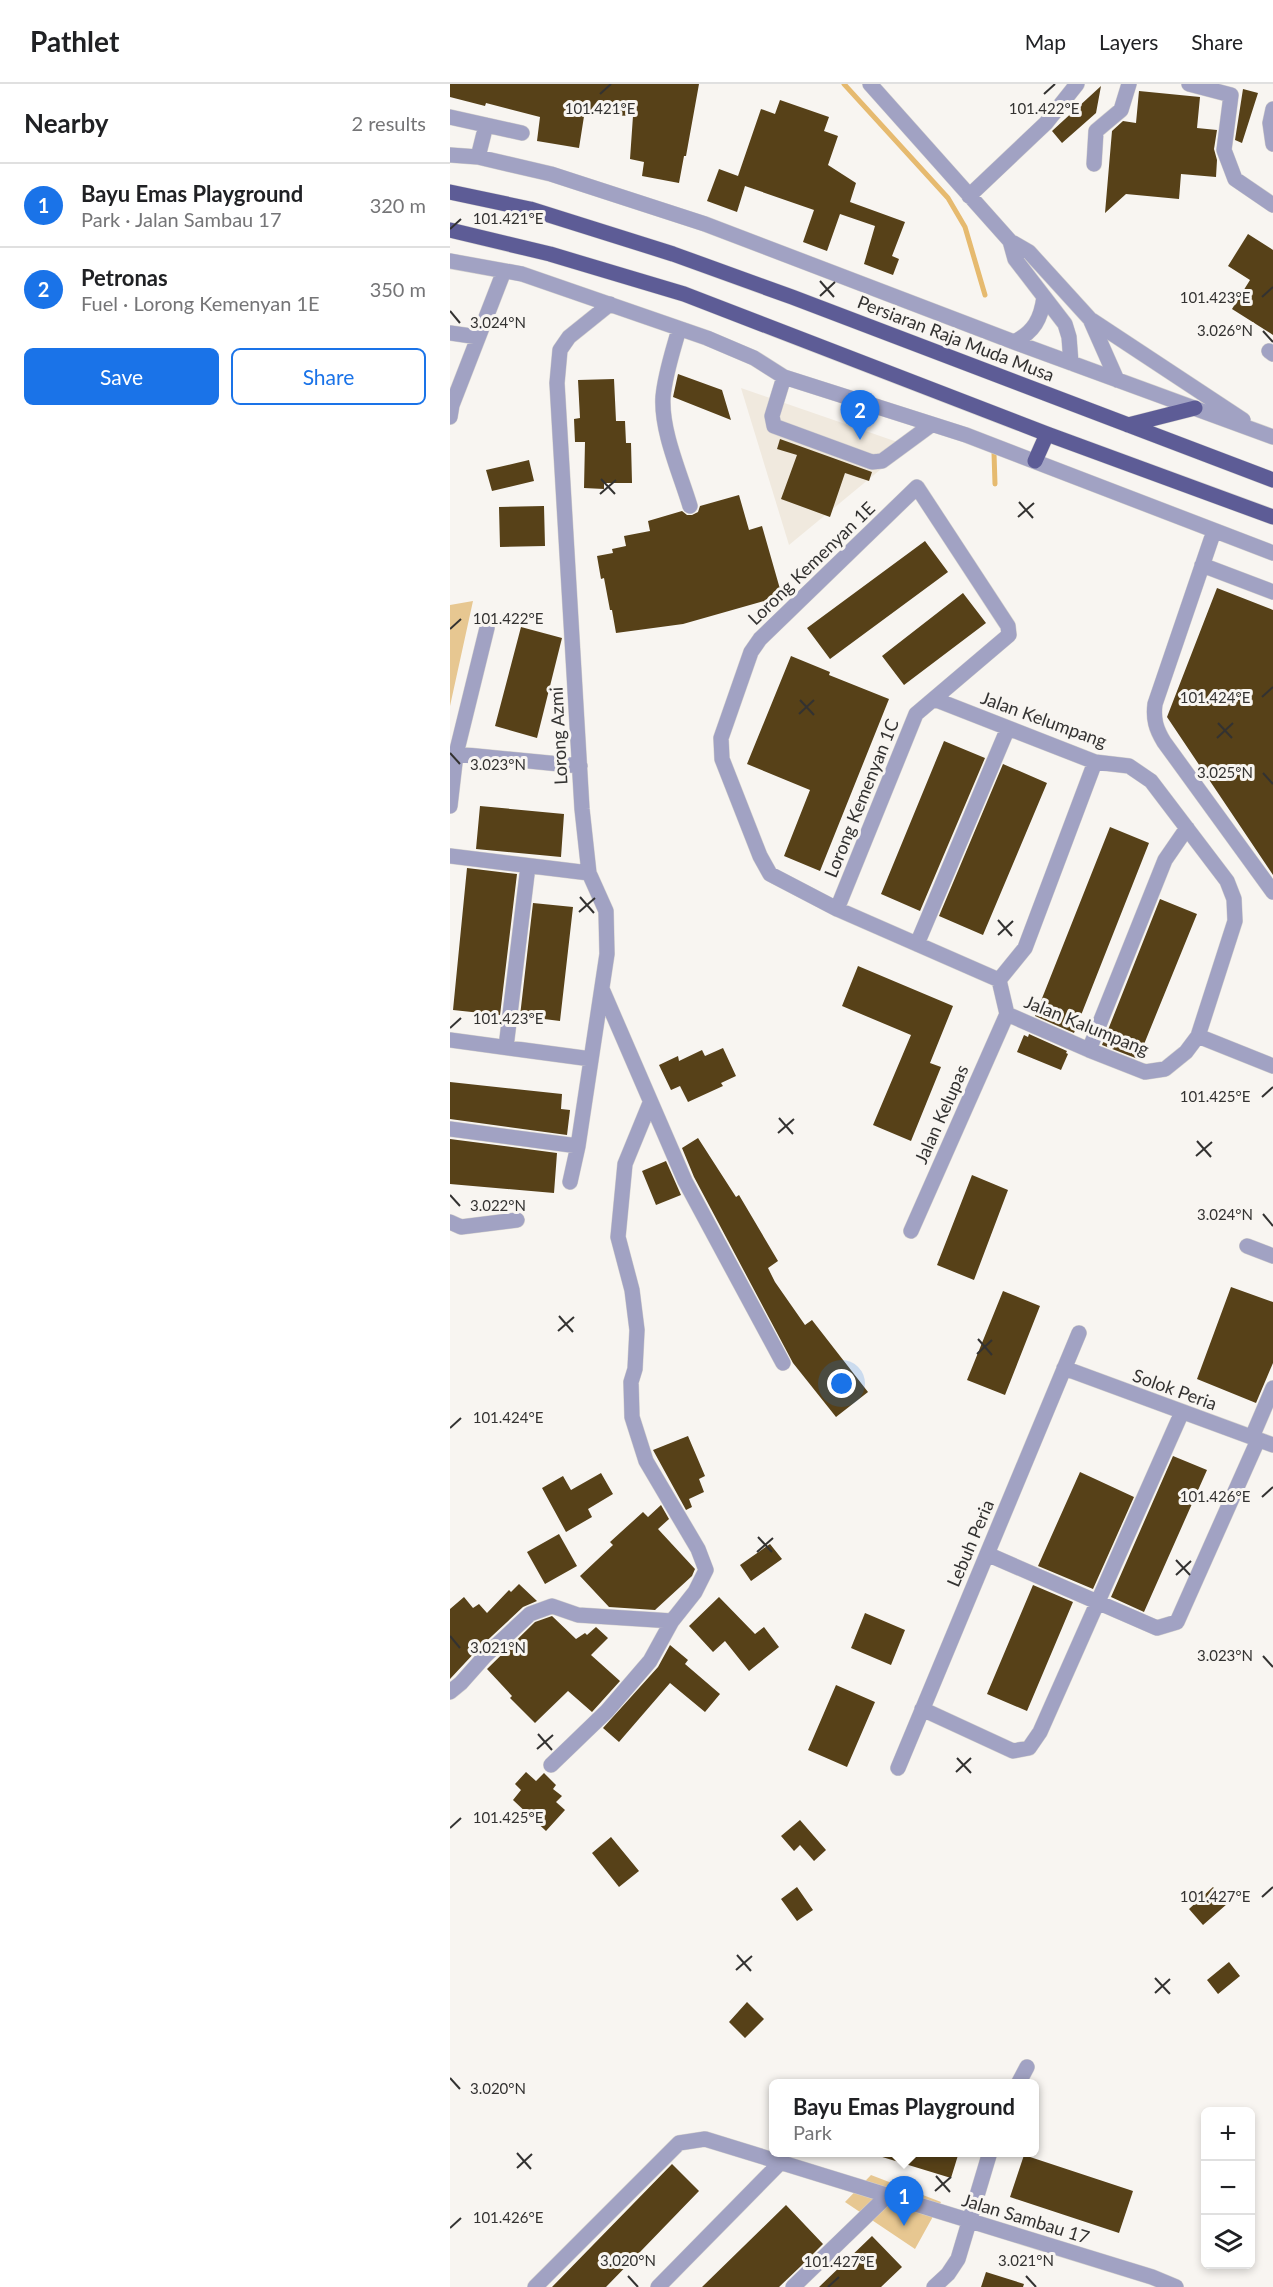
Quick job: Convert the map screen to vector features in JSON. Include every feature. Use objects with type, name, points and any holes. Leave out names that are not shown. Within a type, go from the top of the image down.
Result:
[{"type":"main road","name":"Persiaran Raja Muda Musa","points":[[450,192],[530,208],[673,254],[1273,480]]},
{"type":"main road","points":[[450,230],[550,254],[684,294],[1047,435],[1273,517]]},
{"type":"main road","points":[[1128,425],[1195,408]]},
{"type":"main road","points":[[1035,461],[1047,435]]},
{"type":"street","points":[[870,84],[1010,242],[1029,252],[1090,319],[1268,435]]},
{"type":"street","points":[[969,196],[1046,123],[1077,84]]},
{"type":"street","points":[[1094,164],[1096,131],[1121,110],[1129,84]]},
{"type":"street","points":[[1189,84],[1231,95],[1224,150],[1235,179],[1273,205]]},
{"type":"street","points":[[1271,116],[1273,144]]},
{"type":"street","points":[[450,117],[522,133]]},
{"type":"street","points":[[477,157],[486,125]]},
{"type":"street","points":[[450,155],[477,157],[551,174],[705,224],[1014,342],[1268,435]]},
{"type":"street","points":[[1010,242],[1015,259],[1065,324],[1070,344],[1071,363]]},
{"type":"street","points":[[450,261],[522,274],[610,304],[754,358],[784,377],[931,424],[1035,461],[1273,553]]},
{"type":"street","points":[[450,417],[452,405],[504,271]]},
{"type":"street","points":[[1014,342],[1033,329],[1041,314],[1044,297]]},
{"type":"street","name":"Lorong Azmi","points":[[570,1182],[578,1146],[607,954],[606,911],[589,873],[582,809],[557,383],[560,350],[569,337],[610,304]]},
{"type":"street","points":[[1090,319],[1117,380]]},
{"type":"street","points":[[679,329],[667,375],[664,411],[690,506]]},
{"type":"street","points":[[450,333],[478,337]]},
{"type":"street","points":[[784,377],[772,416],[774,426],[872,462],[882,461],[931,424]]},
{"type":"street","name":"Lorong Kemenyan 1C","points":[[837,909],[915,714],[1009,635],[1008,626],[917,487]]},
{"type":"street","name":"Lorong Kemenyan 1E","points":[[917,487],[760,639],[752,652],[721,738],[722,759],[760,856],[770,874],[837,909],[999,980]]},
{"type":"street","points":[[1214,531],[1155,704],[1153,716],[1164,742],[1273,892]]},
{"type":"street","points":[[1202,565],[1273,592]]},
{"type":"street","points":[[450,806],[456,754],[487,628]]},
{"type":"street","name":"Jalan Kelumpang","points":[[934,699],[1095,762],[1130,766],[1151,781],[1227,881],[1234,899],[1235,921]]},
{"type":"street","points":[[917,944],[1008,728]]},
{"type":"street","points":[[456,754],[580,766]]},
{"type":"street","points":[[1006,1014],[999,980],[1025,948],[1095,762]]},
{"type":"street","points":[[1089,1050],[1165,860],[1187,828]]},
{"type":"street","points":[[450,856],[589,873]]},
{"type":"street","points":[[506,1047],[528,866]]},
{"type":"street","name":"Jalan Kalumpang","points":[[1006,1014],[1145,1072],[1165,1069],[1186,1052],[1198,1036],[1235,921]]},
{"type":"street","points":[[602,989],[685,1181],[783,1363]]},
{"type":"street","name":"Jalan Kelupas","points":[[911,1231],[1006,1014]]},
{"type":"street","points":[[1198,1036],[1273,1066]]},
{"type":"street","points":[[450,1040],[591,1059]]},
{"type":"street","points":[[551,1765],[607,1711],[650,1661],[672,1621],[695,1592],[706,1570],[698,1549],[646,1461],[632,1417],[631,1382],[635,1369],[637,1330],[632,1290],[618,1237],[625,1164],[650,1103]]},
{"type":"street","points":[[450,1129],[578,1146]]},
{"type":"street","points":[[450,1222],[461,1227],[517,1220]]},
{"type":"street","points":[[1247,1246],[1273,1256]]},
{"type":"street","name":"Lebuh Peria","points":[[898,1768],[1078,1333]]},
{"type":"street","name":"Solok Peria","points":[[1064,1368],[1273,1445]]},
{"type":"street","points":[[987,1554],[1157,1628],[1177,1622],[1255,1439],[1273,1388]]},
{"type":"street","points":[[922,1709],[1013,1751],[1029,1748],[1040,1731],[1182,1412]]},
{"type":"street","points":[[450,1692],[530,1614],[552,1606],[578,1615],[672,1621]]},
{"type":"street","points":[[1021,2079],[1027,2067]]},
{"type":"street","name":"Jalan Sambau 17","points":[[534,2287],[679,2143],[705,2139],[1152,2277],[1176,2287]]},
{"type":"street","points":[[934,2287],[948,2274],[958,2259],[988,2157]]},
{"type":"street","points":[[658,2287],[781,2162]]},
{"type":"street","points":[[793,2287],[888,2196]]},
{"type":"shaded area","points":[[741,388],[909,446],[789,545]]},
{"type":"shaded area","points":[[473,601],[450,706],[450,605]]},
{"type":"shaded area","points":[[871,2175],[941,2202],[915,2249],[845,2202]]},
{"type":"building","points":[[450,84],[699,84],[679,183],[642,176],[644,162],[630,159],[633,116],[603,115],[585,110],[579,148],[537,141],[540,117],[486,103],[485,106],[450,97]]},
{"type":"building","points":[[1101,86],[1096,113],[1062,143],[1052,131]]},
{"type":"building","points":[[1243,89],[1258,93],[1242,143],[1235,140]]},
{"type":"building","points":[[1139,91],[1200,97],[1197,128],[1217,130],[1214,149],[1217,160],[1216,177],[1181,174],[1179,199],[1126,194],[1105,213],[1112,131],[1123,121],[1136,123]]},
{"type":"building","points":[[780,100],[829,117],[824,131],[838,136],[828,165],[856,183],[850,202],[905,222],[892,256],[899,259],[893,275],[864,264],[875,226],[840,214],[827,251],[803,242],[814,210],[745,186],[737,212],[707,201],[719,169],[738,176],[761,109],[775,114]]},
{"type":"building","points":[[1248,234],[1273,250],[1273,335],[1232,309],[1250,280],[1228,266]]},
{"type":"building","points":[[678,374],[722,390],[731,420],[673,397]]},
{"type":"building","points":[[614,379],[616,421],[625,421],[626,443],[631,443],[632,483],[604,483],[604,489],[584,488],[585,442],[575,442],[574,419],[580,418],[578,380]]},
{"type":"building","points":[[780,439],[872,472],[869,481],[845,473],[830,517],[781,499],[797,455],[777,449]]},
{"type":"building","points":[[529,460],[534,481],[492,491],[486,470]]},
{"type":"building","points":[[739,495],[749,530],[762,526],[782,596],[683,624],[616,633],[597,556],[613,553],[612,549],[626,546],[624,536],[650,531],[648,521],[682,511],[687,515],[692,515],[698,512],[700,506]]},
{"type":"building","points":[[544,506],[545,546],[500,547],[499,507]]},
{"type":"building","points":[[925,541],[948,572],[830,659],[807,628]]},
{"type":"building","points":[[1217,588],[1273,610],[1273,875],[1167,717]]},
{"type":"building","points":[[963,593],[986,623],[904,685],[882,656]]},
{"type":"building","points":[[521,627],[562,638],[537,738],[495,726]]},
{"type":"building","points":[[791,656],[830,672],[829,675],[889,699],[820,871],[784,856],[810,790],[747,764]]},
{"type":"building","points":[[944,741],[985,758],[920,911],[881,894]]},
{"type":"building","points":[[1003,764],[1047,783],[983,935],[939,916]]},
{"type":"building","points":[[480,806],[564,814],[561,857],[476,849]]},
{"type":"building","points":[[1110,827],[1149,843],[1074,1033],[1035,1016]]},
{"type":"building","points":[[467,868],[517,874],[500,1015],[453,1010]]},
{"type":"building","points":[[1160,899],[1197,914],[1138,1059],[1102,1045]]},
{"type":"building","points":[[533,903],[573,907],[560,1021],[520,1016]]},
{"type":"building","points":[[858,966],[953,1006],[930,1063],[941,1067],[911,1141],[873,1125],[911,1035],[842,1006]]},
{"type":"building","points":[[1029,1034],[1067,1051],[1068,1054],[1061,1070],[1017,1052],[1024,1035],[1028,1037]]},
{"type":"building","points":[[723,1048],[736,1076],[721,1083],[723,1086],[688,1102],[680,1086],[671,1090],[659,1065],[678,1056],[679,1061],[702,1050],[705,1056]]},
{"type":"building","points":[[450,1082],[562,1094],[561,1109],[570,1110],[567,1135],[450,1119]]},
{"type":"building","points":[[698,1138],[736,1197],[739,1195],[778,1261],[768,1268],[775,1282],[805,1325],[812,1320],[868,1392],[836,1417],[793,1363],[694,1177],[682,1148]]},
{"type":"building","points":[[450,1139],[557,1153],[554,1193],[450,1184]]},
{"type":"building","points":[[666,1161],[681,1195],[656,1205],[642,1171]]},
{"type":"building","points":[[972,1175],[1008,1190],[974,1280],[937,1265]]},
{"type":"building","points":[[1231,1287],[1273,1302],[1273,1363],[1256,1403],[1197,1379]]},
{"type":"building","points":[[1003,1291],[1040,1306],[1005,1395],[967,1380]]},
{"type":"building","points":[[688,1436],[705,1476],[699,1479],[704,1492],[689,1499],[692,1507],[686,1510],[653,1450]]},
{"type":"building","points":[[1173,1456],[1207,1470],[1144,1612],[1111,1597]]},
{"type":"building","points":[[1080,1472],[1134,1497],[1093,1589],[1038,1566]]},
{"type":"building","points":[[601,1473],[613,1494],[588,1509],[592,1517],[566,1532],[542,1488],[563,1476],[571,1490]]},
{"type":"building","points":[[661,1505],[669,1519],[658,1529],[695,1569],[692,1576],[655,1610],[609,1607],[580,1576],[613,1545],[610,1542],[643,1512],[648,1517]]},
{"type":"building","points":[[559,1534],[577,1566],[545,1584],[527,1552]]},
{"type":"building","points":[[770,1544],[782,1559],[751,1581],[740,1565]]},
{"type":"building","points":[[519,1584],[537,1601],[523,1607],[450,1679],[450,1609],[464,1597],[473,1608],[479,1604],[487,1613],[509,1590],[511,1592]]},
{"type":"building","points":[[1033,1585],[1073,1602],[1027,1711],[987,1694]]},
{"type":"building","points":[[719,1597],[755,1634],[764,1627],[779,1647],[749,1671],[725,1641],[713,1652],[689,1626]]},
{"type":"building","points":[[865,1613],[905,1630],[891,1665],[851,1648]]},
{"type":"building","points":[[552,1616],[576,1639],[585,1633],[587,1635],[596,1627],[608,1638],[591,1655],[620,1681],[592,1712],[568,1691],[535,1723],[510,1698],[512,1696],[487,1669],[535,1622]]},
{"type":"building","points":[[670,1645],[688,1660],[685,1664],[720,1694],[705,1712],[670,1683],[619,1742],[603,1728],[658,1667]]},
{"type":"building","points":[[836,1685],[875,1702],[847,1767],[808,1750]]},
{"type":"building","points":[[526,1772],[536,1781],[544,1773],[556,1785],[553,1789],[562,1796],[556,1802],[565,1810],[546,1831],[513,1800],[521,1790],[515,1784]]},
{"type":"building","points":[[800,1820],[826,1850],[814,1861],[800,1845],[794,1851],[781,1836]]},
{"type":"building","points":[[611,1837],[639,1871],[619,1887],[592,1853]]},
{"type":"building","points":[[797,1887],[813,1910],[797,1921],[781,1899]]},
{"type":"building","points":[[1213,1887],[1227,1904],[1203,1925],[1189,1909]]},
{"type":"building","points":[[1229,1962],[1240,1976],[1218,1994],[1207,1980]]},
{"type":"building","points":[[747,2002],[764,2019],[745,2038],[729,2022]]},
{"type":"building","points":[[882,2157],[957,2157],[951,2178]]},
{"type":"building","points":[[1023,2157],[1030,2157],[1133,2191],[1119,2233],[1010,2197]]},
{"type":"building","points":[[672,2164],[699,2191],[606,2287],[552,2287]]},
{"type":"building","points":[[786,2205],[823,2244],[801,2266],[779,2287],[702,2287]]},
{"type":"building","points":[[872,2236],[902,2267],[881,2287],[819,2287]]},
{"type":"building","points":[[986,2272],[1024,2284],[1023,2287],[981,2287]]},
{"type":"waterway","points":[[844,84],[948,198],[965,227],[985,295]]},
{"type":"waterway","points":[[994,453],[995,484]]},
{"type":"place","name":"Petronas","points":[[860,440]]},
{"type":"place","name":"Bayu Emas Playground","points":[[904,2226]]}]
